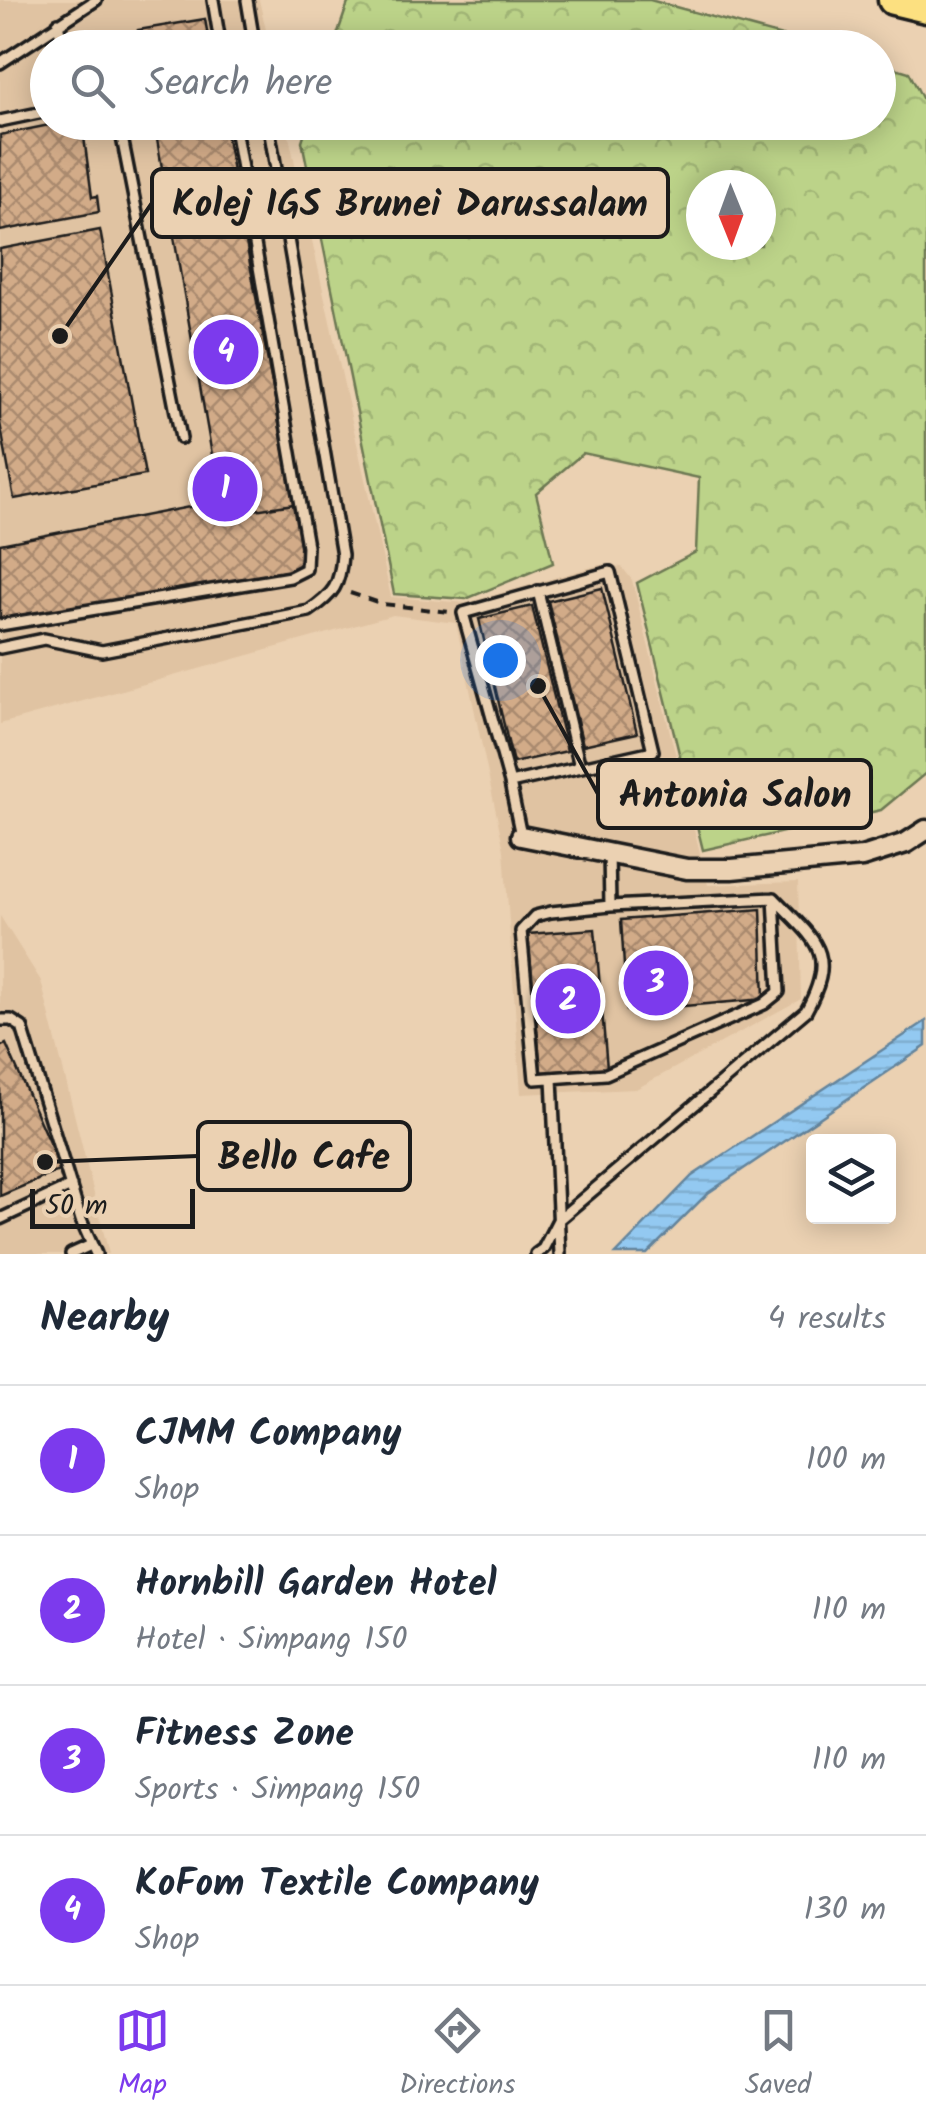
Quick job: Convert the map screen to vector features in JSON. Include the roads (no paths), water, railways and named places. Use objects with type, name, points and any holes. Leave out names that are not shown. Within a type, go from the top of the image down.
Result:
[{"type":"main road","points":[[892,0],[926,8]]},
{"type":"street","points":[[522,836],[687,869],[732,869],[862,857],[906,842],[926,830]]},
{"type":"lane","points":[[48,30],[94,1],[107,0]]},
{"type":"lane","points":[[213,0],[218,30]]},
{"type":"lane","points":[[247,0],[252,30]]},
{"type":"lane","points":[[58,23],[59,30]]},
{"type":"lane","points":[[0,62],[30,42]]},
{"type":"lane","points":[[0,121],[30,115]]},
{"type":"lane","points":[[123,140],[181,438]]},
{"type":"lane","points":[[0,625],[290,578],[306,569],[307,546],[237,140]]},
{"type":"lane","points":[[0,648],[44,639],[102,652],[309,611],[336,589],[342,555],[271,140]]},
{"type":"lane","points":[[510,783],[654,751],[610,572],[464,614],[522,836]]},
{"type":"lane","points":[[538,591],[580,767]]},
{"type":"lane","points":[[609,853],[610,906]]},
{"type":"lane","points":[[536,1254],[558,1220],[806,1011],[818,990],[822,966],[817,943],[774,898],[550,912],[535,916],[521,931],[535,1079],[606,1074],[764,1004],[779,992],[774,898]]},
{"type":"lane","points":[[0,1020],[11,1020],[22,1028],[93,1250],[71,1254]]},
{"type":"lane","points":[[552,1078],[560,1254]]},
{"type":"lane","points":[[0,1219],[71,1186]]},
{"type":"water","points":[[926,1021],[926,1046],[708,1193],[647,1254],[616,1254],[692,1176]]},
{"type":"place","name":"Kolej IGS Brunei Darussalam","points":[[60,336]]},
{"type":"place","name":"KoFom Textile Company","points":[[226,352]]},
{"type":"place","name":"CJMM Company","points":[[225,489]]},
{"type":"place","name":"Antonia Salon","points":[[538,686]]},
{"type":"place","name":"Fitness Zone","points":[[656,983]]},
{"type":"place","name":"Hornbill Garden Hotel","points":[[568,1001]]},
{"type":"place","name":"Bello Cafe","points":[[45,1162]]}]
